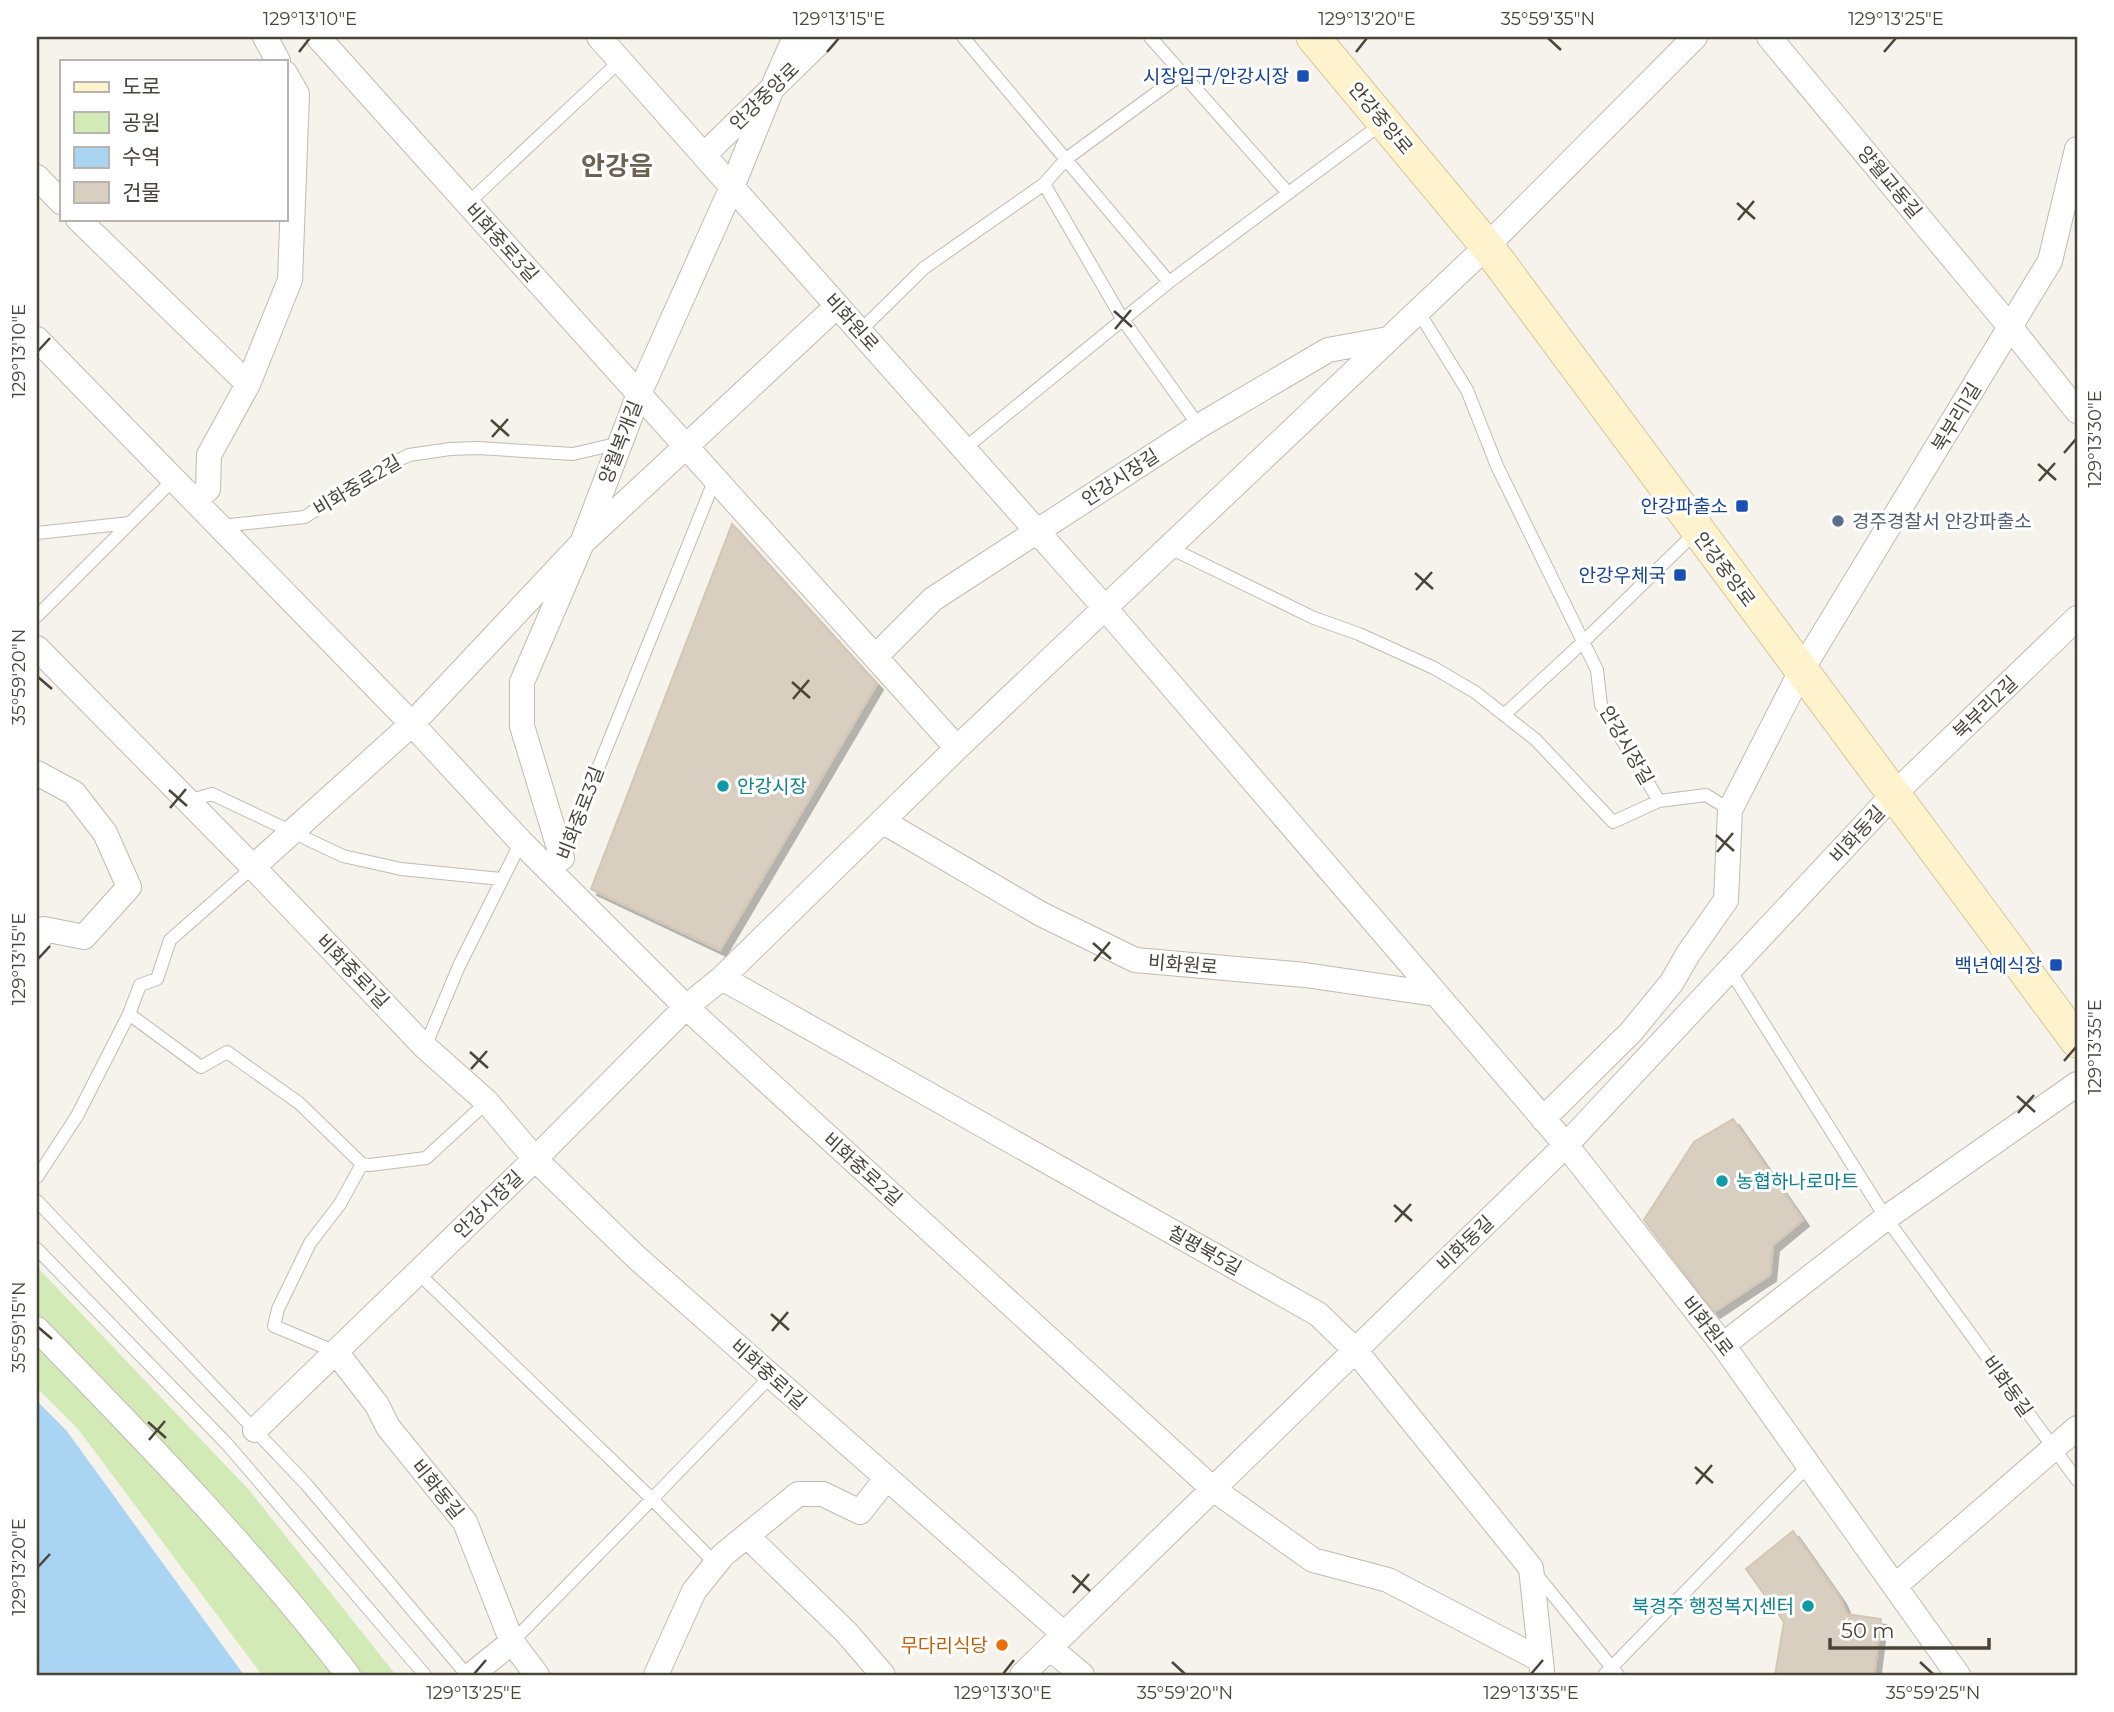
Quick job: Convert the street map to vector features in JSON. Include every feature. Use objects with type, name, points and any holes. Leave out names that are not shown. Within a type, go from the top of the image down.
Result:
[{"type":"main road","name":"안강중앙로","points":[[1313,37],[1487,246],[2077,1041]]},
{"type":"street","points":[[265,37],[277,60]]},
{"type":"street","name":"비화중로3길","points":[[318,37],[957,748]]},
{"type":"street","name":"비화원로","points":[[599,37],[1105,608],[1566,1145],[1723,1345],[1958,1675]]},
{"type":"street","name":"양월복개길","points":[[559,867],[522,726],[522,682],[582,543],[639,394],[732,187],[795,37]]},
{"type":"street","name":"안강중앙로","points":[[704,155],[825,37]]},
{"type":"street","points":[[722,978],[957,748],[1487,246],[1695,37]]},
{"type":"street","name":"양월교동길","points":[[1769,37],[2077,411]]},
{"type":"street","points":[[194,500],[208,489],[209,455],[248,384],[289,281],[297,94],[287,76]]},
{"type":"street","name":"북부리1길","points":[[1801,671],[2050,261],[2077,149]]},
{"type":"street","points":[[37,177],[60,201]]},
{"type":"street","points":[[79,220],[248,384]]},
{"type":"street","points":[[253,867],[412,723],[582,543],[837,306]]},
{"type":"street","name":"비화중로2길","points":[[37,339],[412,723],[521,842],[559,867],[685,1007],[1213,1489]]},
{"type":"street","name":"안강시장길","points":[[876,657],[933,599],[1199,426],[1328,349],[1388,339]]},
{"type":"street","name":"북부리2길","points":[[1893,795],[2077,618]]},
{"type":"street","name":"비화중로1길","points":[[37,648],[425,1046],[487,1102],[535,1159],[636,1256],[886,1479],[1057,1641],[1083,1675]]},
{"type":"street","points":[[1543,1119],[1640,1022],[1672,982],[1726,900],[1730,810],[1801,671]]},
{"type":"street","points":[[37,773],[74,793],[105,833],[129,887],[85,937],[44,929],[37,943]]},
{"type":"street","name":"비화동길","points":[[1021,1675],[1566,1145],[1893,795]]},
{"type":"street","name":"비화원로","points":[[882,821],[1041,914],[1135,960],[1305,975],[1435,994]]},
{"type":"street","name":"안강시장길","points":[[254,1430],[535,1159],[685,1007],[722,978]]},
{"type":"street","name":"칠평북5길","points":[[722,978],[1318,1314],[1355,1350],[1531,1568]]},
{"type":"street","points":[[1723,1345],[1886,1218],[2077,1084]]},
{"type":"street","points":[[37,1329],[145,1440],[306,1620],[348,1675]]},
{"type":"street","name":"비화동길","points":[[336,1352],[377,1405],[388,1427],[465,1522],[512,1642],[537,1675]]},
{"type":"street","points":[[1895,1586],[2077,1428]]},
{"type":"street","points":[[656,1675],[694,1591],[723,1555],[799,1494],[823,1494],[860,1511],[886,1479]]},
{"type":"street","points":[[1213,1489],[1313,1560],[1388,1580],[1542,1668]]},
{"type":"street","points":[[748,1537],[846,1632],[883,1675]]},
{"type":"street","points":[[1531,1568],[1542,1668]]},
{"type":"street","points":[[469,1675],[512,1642]]},
{"type":"lane","points":[[963,37],[1169,282]]},
{"type":"lane","points":[[1150,37],[1288,193]]},
{"type":"lane","points":[[468,204],[620,61]]},
{"type":"lane","points":[[860,331],[924,268],[1044,184],[1066,159],[1182,74]]},
{"type":"lane","points":[[964,449],[1169,282],[1384,122]]},
{"type":"lane","points":[[1044,184],[1123,320],[1199,426]]},
{"type":"lane","name":"안강시장길","points":[[1418,311],[1467,390],[1497,466],[1597,670],[1601,705],[1659,801]]},
{"type":"lane","name":"비화중로2길","points":[[219,526],[305,517],[364,477],[409,455],[478,448],[573,454],[620,443]]},
{"type":"lane","points":[[37,616],[174,479]]},
{"type":"lane","name":"비화중로3길","points":[[559,867],[715,479]]},
{"type":"lane","points":[[37,533],[130,523]]},
{"type":"lane","points":[[1504,715],[1697,530]]},
{"type":"lane","points":[[1168,547],[1314,618],[1359,634],[1434,668],[1475,692],[1536,740],[1613,822],[1659,801],[1706,795],[1730,810]]},
{"type":"lane","points":[[188,801],[212,794],[343,856],[401,869],[501,879]]},
{"type":"lane","points":[[425,1046],[458,966],[521,842]]},
{"type":"lane","points":[[37,1177],[77,1116],[129,1014],[140,985],[157,979],[170,940],[253,867]]},
{"type":"lane","name":"비화동길","points":[[1730,970],[1886,1218],[2077,1480]]},
{"type":"lane","points":[[129,1014],[201,1067],[227,1052],[299,1103],[362,1164],[426,1158],[487,1102]]},
{"type":"lane","points":[[336,1352],[275,1325],[278,1309],[310,1243],[340,1204],[362,1164]]},
{"type":"lane","points":[[37,1201],[306,1484],[469,1675]]},
{"type":"lane","points":[[37,1249],[227,1444],[425,1675]]},
{"type":"lane","points":[[418,1273],[716,1564]]},
{"type":"lane","points":[[512,1642],[771,1376]]},
{"type":"lane","points":[[1531,1568],[1611,1673],[1809,1465]]},
{"type":"green space","points":[[37,1267],[249,1490],[396,1675],[262,1675],[78,1429],[37,1388]]},
{"type":"water","points":[[37,1401],[66,1430],[244,1675],[37,1675]]},
{"type":"building","name":"안강시장","points":[[732,524],[877,684],[720,950],[591,889]]},
{"type":"building","name":"농협하나로마트","points":[[1733,1119],[1803,1220],[1773,1245],[1770,1275],[1714,1312],[1644,1220],[1694,1142]]},
{"type":"building","name":"북경주 행정복지센터","points":[[1793,1531],[1840,1598],[1847,1614],[1881,1619],[1874,1675],[1775,1675],[1784,1622],[1746,1569]]},
{"type":"place","name":"시장입구/안강시장","points":[[1303,76]]},
{"type":"place","name":"안강파출소","points":[[1742,506]]},
{"type":"place","name":"경주경찰서 안강파출소","points":[[1838,521]]},
{"type":"place","name":"안강우체국","points":[[1680,575]]},
{"type":"place","name":"안강시장","points":[[723,786]]},
{"type":"place","name":"백년예식장","points":[[2056,965]]},
{"type":"place","name":"농협하나로마트","points":[[1722,1181]]},
{"type":"place","name":"북경주 행정복지센터","points":[[1808,1606]]},
{"type":"place","name":"무다리식당","points":[[1002,1645]]},
{"type":"district","name":"안강읍","points":[[617,166]]}]
